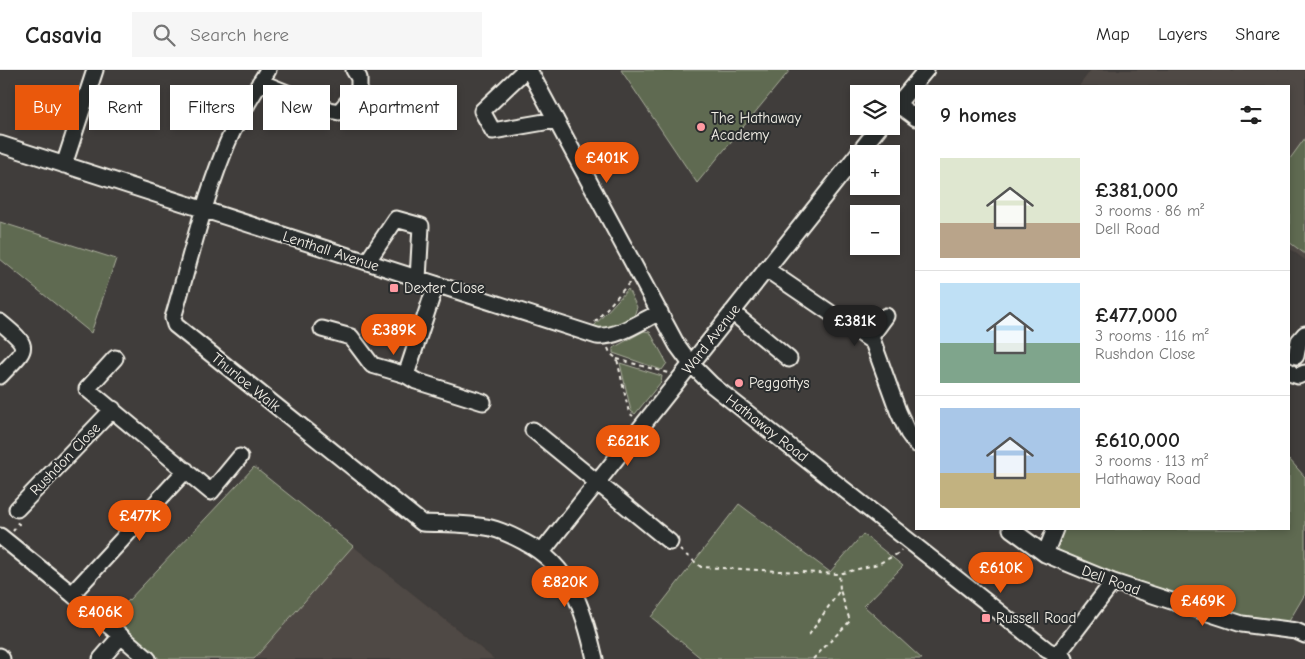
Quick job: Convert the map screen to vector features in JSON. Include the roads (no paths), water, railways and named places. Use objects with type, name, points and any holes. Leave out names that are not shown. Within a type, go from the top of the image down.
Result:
[{"type":"street","points":[[64,165],[95,70]]},
{"type":"street","name":"Thurloe Walk","points":[[354,70],[359,78],[359,88],[339,112],[329,110],[264,76],[242,113],[223,153],[204,209],[173,318],[175,325],[422,523],[456,524],[493,529],[513,536],[542,552]]},
{"type":"street","name":"Hathaway Road","points":[[556,120],[493,131],[482,110],[527,70],[556,120],[677,344],[691,364],[712,385],[1059,658]]},
{"type":"street","points":[[900,101],[926,70]]},
{"type":"street","points":[[900,111],[915,118]]},
{"type":"street","name":"Ward Avenue","points":[[542,552],[873,135]]},
{"type":"street","name":"Lenthall Avenue","points":[[0,144],[585,333],[606,337],[660,312]]},
{"type":"street","points":[[367,262],[396,218],[421,226],[418,279]]},
{"type":"street","points":[[766,269],[873,342],[883,372],[914,433]]},
{"type":"street","points":[[406,375],[436,284]]},
{"type":"street","points":[[732,312],[789,360]]},
{"type":"street","points":[[869,339],[886,316]]},
{"type":"street","points":[[0,322],[20,338],[23,348],[19,356],[0,376]]},
{"type":"street","points":[[322,329],[351,337],[372,365],[376,374],[406,375],[416,381],[473,404]]},
{"type":"street","points":[[1296,359],[1299,341],[1305,334]]},
{"type":"street","name":"Rushdon Close","points":[[116,358],[87,389],[211,492],[240,457]]},
{"type":"street","points":[[1290,372],[1298,376],[1305,373]]},
{"type":"street","name":"Rushdon Close","points":[[15,515],[112,409]]},
{"type":"street","points":[[533,430],[670,542]]},
{"type":"street","points":[[72,594],[186,470]]},
{"type":"street","name":"Dell Road","points":[[1012,530],[1045,554],[1113,582],[1242,624],[1296,631],[1305,635]]},
{"type":"street","points":[[1045,554],[1055,530]]},
{"type":"street","points":[[4,531],[72,594],[148,659]]},
{"type":"street","points":[[542,552],[559,570],[574,593],[586,623],[595,659]]},
{"type":"street","points":[[1059,658],[1063,645],[1113,582]]},
{"type":"street","points":[[101,659],[121,636]]},
{"type":"place","name":"The Hathaway Academy","points":[[701,127]]},
{"type":"place","name":"Dexter Close","points":[[394,288]]},
{"type":"place","name":"Peggottys","points":[[739,383]]},
{"type":"place","name":"Russell Road","points":[[986,618]]}]
